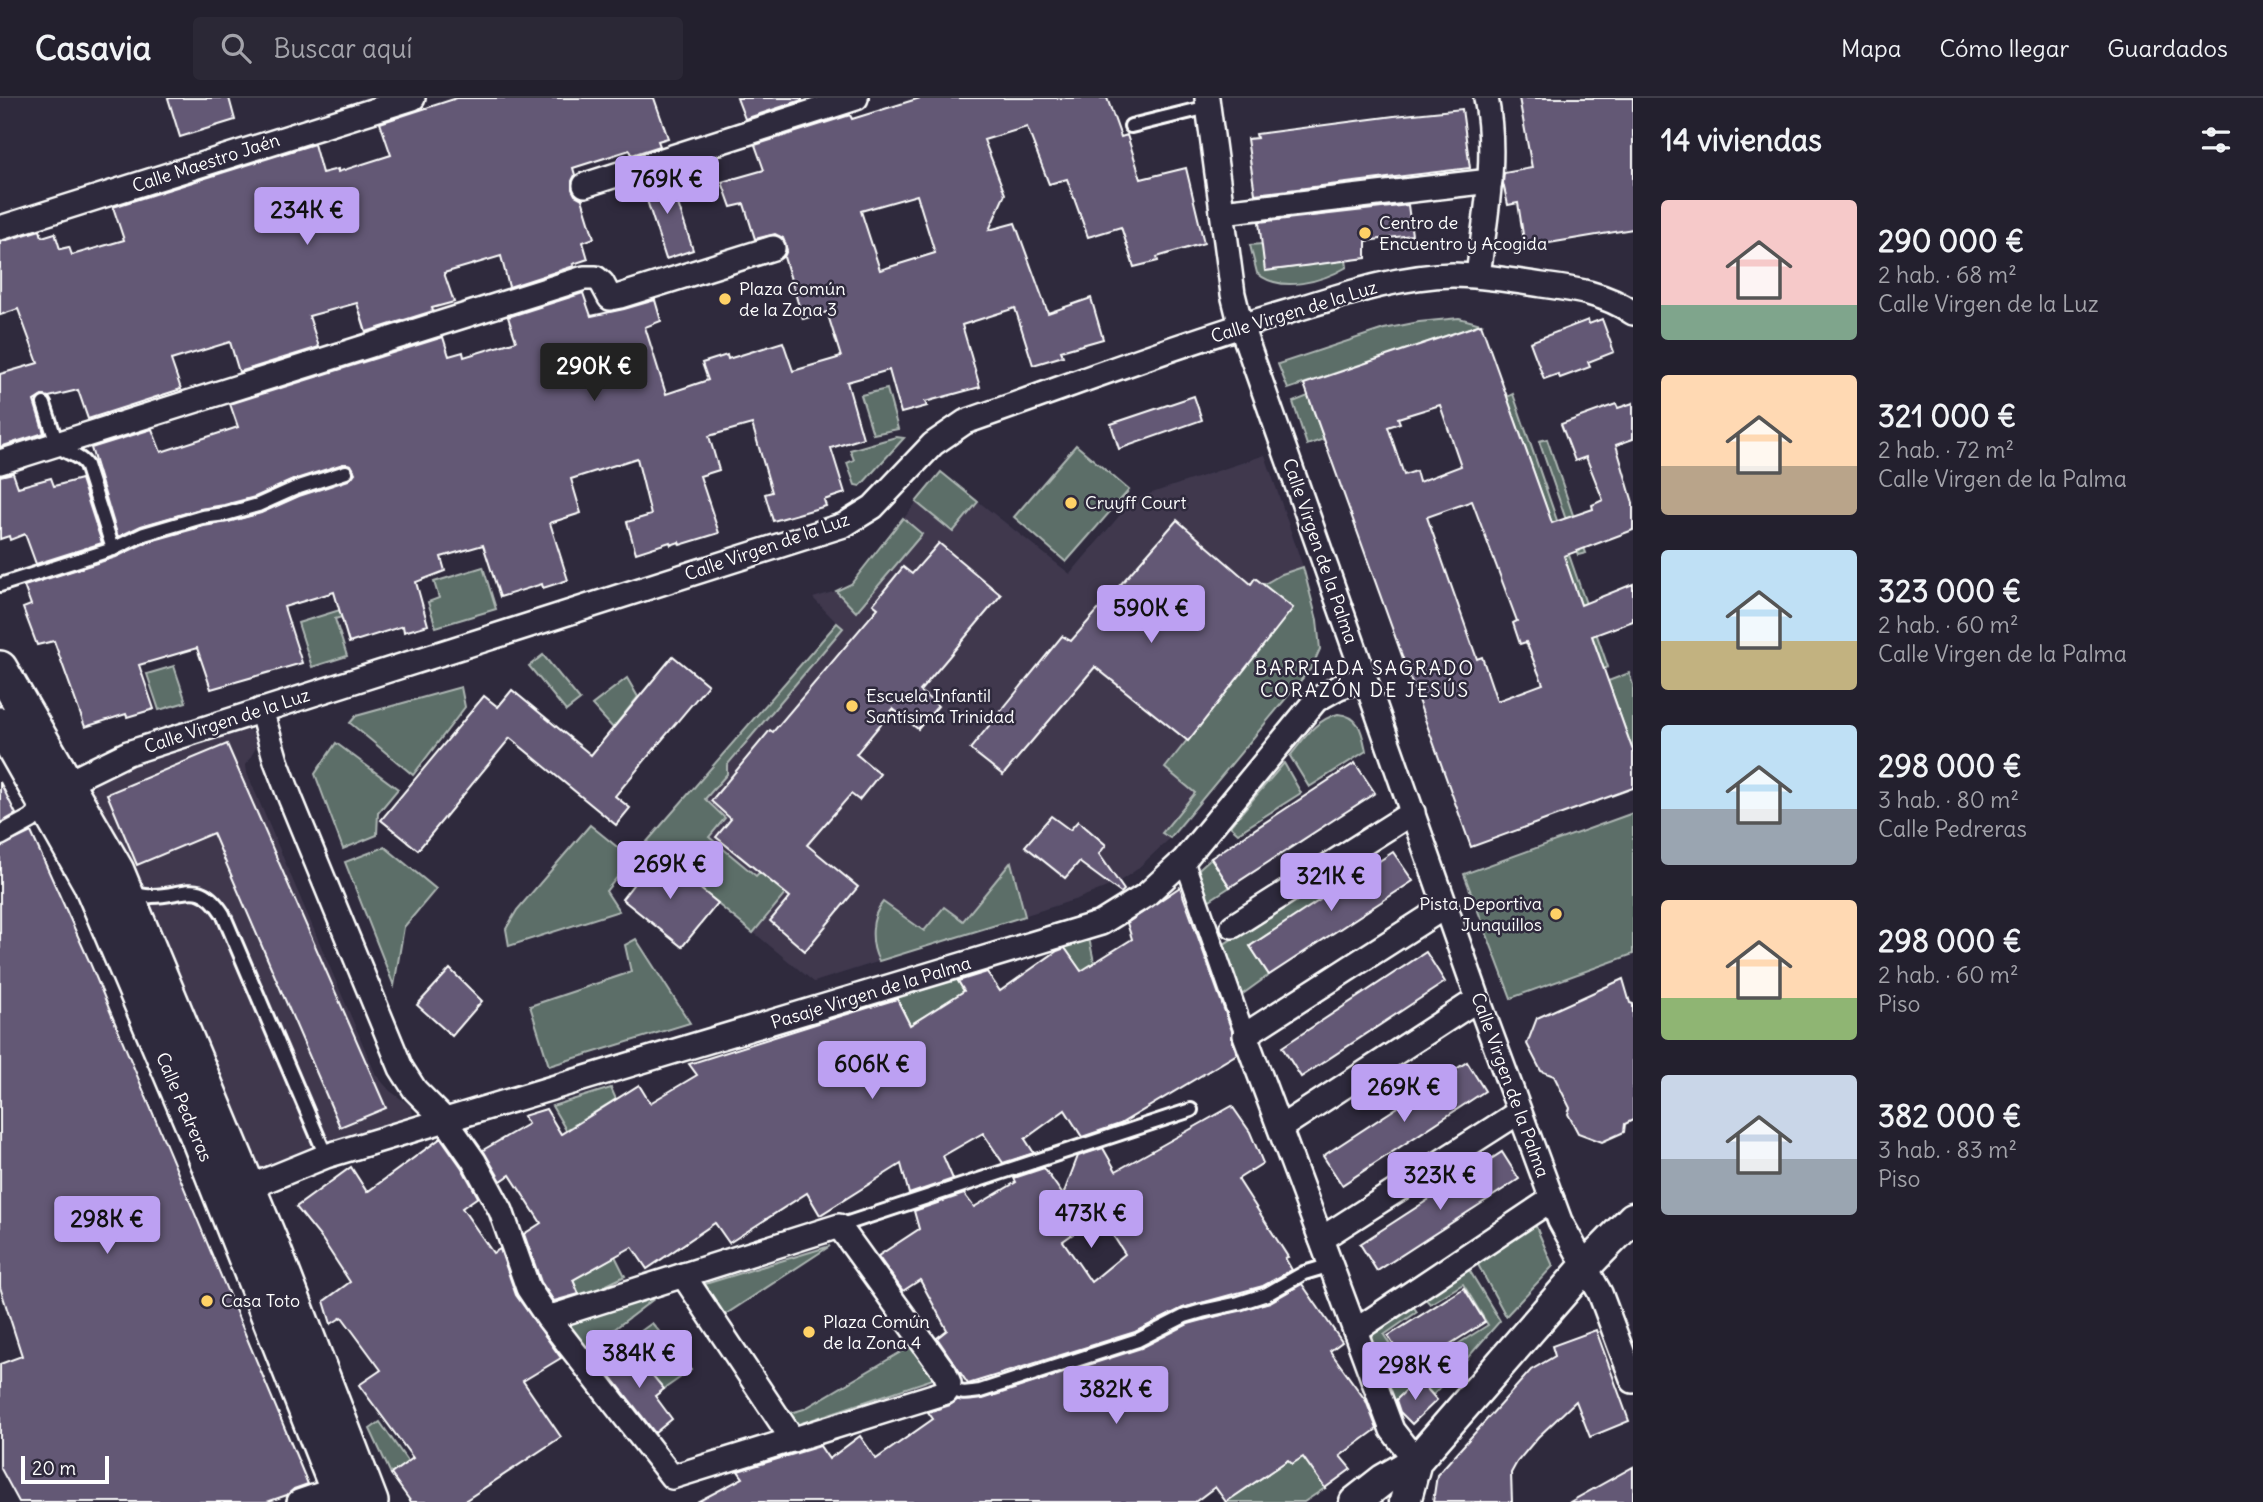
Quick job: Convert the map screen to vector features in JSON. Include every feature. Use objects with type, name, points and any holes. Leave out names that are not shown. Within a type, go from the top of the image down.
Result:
[{"type":"main road","name":"Calle Pedreras","points":[[0,668],[57,796],[90,883],[235,1193],[268,1233],[371,1502]]},
{"type":"main road","name":"Calle Pedreras","points":[[0,724],[117,871],[235,1193],[339,1495]]},
{"type":"street","name":"Calle Maestro Jaén","points":[[0,228],[412,98]]},
{"type":"street","points":[[584,185],[856,98]]},
{"type":"street","points":[[1478,276],[1490,181],[1492,141],[1486,98]]},
{"type":"street","name":"Calle Virgen de la Palma","points":[[1207,102],[1233,294],[1241,326],[1519,1112],[1560,1220],[1600,1293],[1633,1381]]},
{"type":"street","points":[[1222,212],[1490,181]]},
{"type":"street","points":[[0,461],[584,278],[596,278],[610,298],[773,248]]},
{"type":"street","name":"Calle Virgen de la Luz","points":[[57,796],[90,771],[128,753],[844,525],[873,507],[933,444],[965,422],[1241,326],[1345,294],[1396,282],[1451,275],[1478,276],[1577,290],[1609,299],[1633,313]]},
{"type":"street","name":"Pasaje Virgen de la Palma","points":[[235,1193],[326,1156],[1101,923],[1146,895],[1184,860],[1317,700],[1339,687],[1365,679]]},
{"type":"street","points":[[261,710],[286,787],[401,1068],[415,1090],[446,1121],[474,1161],[501,1211],[528,1288],[548,1318],[672,1477],[946,1392],[949,1384],[941,1367],[839,1226],[548,1318]]},
{"type":"street","points":[[0,836],[19,827],[57,796]]},
{"type":"street","points":[[1212,940],[1413,813]]},
{"type":"street","points":[[1184,860],[1245,1035],[1392,1430],[1416,1461],[1408,1498]]},
{"type":"street","points":[[1245,1035],[1446,906]]},
{"type":"street","points":[[1280,1128],[1479,999]]},
{"type":"street","points":[[1321,1238],[1519,1112]]},
{"type":"street","points":[[268,1233],[267,1205],[270,1196],[277,1182],[291,1169]]},
{"type":"street","points":[[1356,1331],[1552,1199]]},
{"type":"street","points":[[1355,1502],[1383,1480],[1416,1461],[1585,1267],[1633,1218]]},
{"type":"street","points":[[683,1275],[793,1440]]},
{"type":"street","points":[[299,1502],[339,1495]]},
{"type":"lane","points":[[1131,126],[1207,102]]},
{"type":"lane","points":[[44,404],[61,450],[82,459],[86,465],[113,549]]},
{"type":"lane","points":[[0,585],[113,549],[144,534],[202,517],[258,505],[284,492],[346,472]]},
{"type":"lane","points":[[125,891],[154,897],[193,891],[206,895],[216,903],[326,1156]]},
{"type":"lane","points":[[839,1226],[1191,1110]]},
{"type":"lane","points":[[948,1387],[963,1394],[1033,1374],[1139,1340],[1194,1313],[1267,1294],[1304,1273],[1331,1265]]},
{"type":"shaded area","points":[[1265,455],[1303,567],[1271,580],[1217,782],[1181,828],[1136,870],[1117,883],[1077,899],[814,982],[718,903],[682,947],[622,899],[657,854],[645,844],[837,623],[813,598],[851,584],[941,472],[1070,574],[1131,502]]},
{"type":"shaded area","points":[[246,729],[251,731],[258,744],[246,765],[247,773],[376,1075],[390,1091],[411,1106],[413,1113],[410,1118],[258,1171],[216,1066],[150,916],[90,794],[96,783],[115,769]]},
{"type":"green space","points":[[1262,244],[1266,271],[1346,260],[1347,267],[1314,281],[1278,283],[1257,273],[1250,245]]},
{"type":"green space","points":[[1459,318],[1481,324],[1288,389],[1278,364],[1384,329]]},
{"type":"green space","points":[[887,389],[898,429],[873,434],[861,395]]},
{"type":"green space","points":[[1513,394],[1608,667],[1604,669],[1507,397]]},
{"type":"green space","points":[[1308,396],[1324,439],[1307,445],[1293,402]]},
{"type":"green space","points":[[896,437],[904,438],[860,486],[855,485],[847,463],[854,460],[850,450]]},
{"type":"green space","points":[[1547,439],[1586,553],[1578,555],[1539,441]]},
{"type":"green space","name":"Cruyff Court","points":[[1076,445],[1129,490],[1066,562],[1014,517]]},
{"type":"green space","points":[[941,472],[978,502],[953,532],[916,502]]},
{"type":"green space","points":[[903,518],[922,534],[856,612],[836,591],[851,584]]},
{"type":"green space","points":[[483,567],[496,609],[436,627],[428,602],[439,598],[434,582]]},
{"type":"green space","points":[[1303,567],[1317,620],[1320,649],[1312,667],[1170,838],[1162,833],[1195,793],[1165,768],[1292,608],[1263,585],[1282,574]]},
{"type":"green space","points":[[343,609],[345,616],[335,619],[347,656],[312,667],[298,623]]},
{"type":"green space","points":[[837,623],[843,628],[727,765],[727,774],[705,799],[725,818],[709,837],[756,876],[775,856],[800,876],[753,933],[645,844]]},
{"type":"green space","points":[[543,655],[580,700],[566,711],[529,666]]},
{"type":"green space","points":[[174,666],[186,702],[159,710],[147,674]]},
{"type":"green space","points":[[1629,673],[1633,685],[1633,751],[1608,681]]},
{"type":"green space","points":[[627,678],[638,697],[613,728],[592,705]]},
{"type":"green space","points":[[461,687],[465,707],[413,775],[350,723],[356,716]]},
{"type":"green space","points":[[1338,714],[1351,718],[1359,726],[1366,751],[1309,787],[1290,756],[1316,725]]},
{"type":"green space","points":[[336,743],[398,789],[378,813],[377,835],[343,849],[315,774]]},
{"type":"green space","points":[[1284,763],[1301,793],[1238,833],[1230,826]]},
{"type":"green space","name":"Pista Deportiva Junquillos","points":[[1633,813],[1633,954],[1511,998],[1464,874]]},
{"type":"green space","points":[[590,825],[632,859],[606,891],[619,911],[509,946],[506,929],[517,910]]},
{"type":"green space","points":[[385,847],[436,889],[404,927],[394,986],[345,862]]},
{"type":"green space","points":[[1211,858],[1230,887],[1205,903],[1193,874]]},
{"type":"green space","points":[[1011,862],[1025,916],[879,961],[874,947],[873,931],[876,915],[883,902],[924,931],[944,907],[963,921]]},
{"type":"green space","points":[[1327,879],[1335,890],[1250,946],[1269,975],[1240,996],[1221,946]]},
{"type":"green space","points":[[1089,938],[1094,962],[1092,964],[1097,976],[1088,981],[1063,946]]},
{"type":"green space","points":[[636,939],[690,1023],[549,1066],[530,1006],[631,972],[625,945]]},
{"type":"green space","points":[[957,979],[964,991],[910,1025],[896,997]]},
{"type":"green space","points":[[611,1088],[616,1099],[566,1130],[552,1106]]},
{"type":"green space","points":[[1534,1222],[1553,1266],[1506,1316],[1476,1261]]},
{"type":"green space","points":[[830,1246],[723,1316],[705,1284]]},
{"type":"green space","points":[[615,1256],[625,1276],[580,1298],[573,1280]]},
{"type":"green space","points":[[1468,1268],[1500,1321],[1463,1363],[1453,1347],[1488,1325],[1463,1284],[1430,1304],[1423,1296]]},
{"type":"green space","points":[[663,1292],[583,1353],[563,1324]]},
{"type":"green space","points":[[1411,1303],[1417,1312],[1384,1335],[1410,1376],[1447,1354],[1457,1370],[1433,1395],[1418,1379],[1392,1404],[1364,1335]]},
{"type":"green space","points":[[652,1323],[691,1370],[664,1389],[644,1365],[633,1373],[615,1350]]},
{"type":"green space","points":[[911,1346],[936,1378],[793,1426],[787,1414],[804,1409]]},
{"type":"green space","points":[[380,1422],[408,1462],[391,1474],[370,1429]]},
{"type":"green space","points":[[1303,1457],[1325,1488],[1304,1502],[1226,1502],[1288,1460]]},
{"type":"building","points":[[168,98],[229,98],[235,120],[180,137]]},
{"type":"building","points":[[457,98],[654,98],[668,138],[658,141],[660,146],[632,155],[630,150],[573,168],[575,175],[572,189],[575,195],[582,199],[594,238],[583,242],[588,259],[573,264],[574,266],[509,287],[501,256],[444,273],[454,302],[432,308],[433,311],[366,332],[357,303],[309,316],[319,347],[239,372],[230,342],[171,360],[181,389],[88,419],[78,390],[49,397],[42,396],[34,401],[44,433],[0,447],[0,374],[38,363],[18,309],[0,315],[0,242],[40,230],[42,237],[55,233],[60,249],[69,247],[72,255],[124,240],[113,207],[314,144],[322,173],[338,169],[338,172],[391,155],[380,123]]},
{"type":"building","points":[[737,98],[802,98],[802,100],[745,119]]},
{"type":"building","points":[[920,98],[1107,98],[1121,137],[1127,135],[1141,179],[1186,168],[1204,243],[1157,257],[1158,261],[1134,267],[1121,227],[1088,237],[1067,179],[1049,184],[1027,127],[984,140],[1005,194],[989,230],[1015,223],[1048,313],[1091,298],[1103,339],[1061,351],[1063,356],[1033,365],[1015,308],[962,325],[980,387],[925,402],[927,406],[901,413],[889,370],[847,382],[863,438],[831,448],[845,493],[824,500],[826,506],[773,521],[765,494],[772,492],[752,424],[709,436],[719,470],[700,476],[719,533],[680,545],[679,542],[671,545],[670,542],[636,553],[627,522],[651,515],[637,458],[571,479],[581,513],[550,523],[568,580],[543,588],[542,584],[500,597],[483,545],[441,557],[445,571],[416,582],[428,625],[404,632],[403,626],[349,643],[334,592],[284,607],[302,663],[211,689],[197,648],[139,665],[154,709],[127,717],[126,714],[85,727],[54,641],[37,645],[23,608],[31,605],[24,586],[116,557],[147,542],[261,513],[299,496],[349,480],[355,473],[351,465],[343,464],[293,480],[255,497],[141,526],[118,537],[91,448],[152,429],[161,452],[238,427],[230,404],[443,337],[449,356],[463,352],[464,357],[516,341],[508,317],[583,293],[591,316],[655,300],[661,321],[645,327],[666,394],[708,380],[702,363],[727,355],[728,359],[783,342],[793,371],[841,357],[827,312],[803,319],[784,257],[787,250],[783,238],[775,234],[755,239],[744,204],[731,207],[722,182],[764,170],[755,145],[850,115],[852,119]],"holes":[[[917,195],[935,253],[880,270],[861,211]]]},
{"type":"building","points":[[1519,98],[1633,98],[1633,229],[1525,247],[1518,203],[1508,205],[1503,183],[1504,173],[1532,168]]},
{"type":"building","points":[[1462,109],[1470,168],[1255,194],[1247,139],[1257,138],[1256,134]]},
{"type":"building","points":[[668,173],[693,250],[666,259],[641,182]]},
{"type":"building","points":[[1408,205],[1412,235],[1366,241],[1366,258],[1265,271],[1259,222]]},
{"type":"building","points":[[1602,319],[1614,352],[1588,362],[1590,367],[1560,378],[1558,374],[1544,379],[1530,342],[1588,320],[1589,324]]},
{"type":"building","points":[[1481,324],[1552,523],[1593,509],[1592,505],[1603,500],[1586,457],[1575,461],[1561,424],[1616,404],[1618,408],[1633,403],[1633,439],[1616,445],[1633,503],[1633,530],[1564,556],[1581,605],[1633,584],[1633,621],[1592,636],[1633,751],[1633,788],[1471,847],[1304,384]],"holes":[[[1440,405],[1461,466],[1419,482],[1416,471],[1404,475],[1388,427],[1400,423],[1398,418]],[[1472,501],[1517,621],[1513,623],[1520,644],[1526,642],[1543,684],[1497,701],[1482,657],[1477,659],[1427,517]]]},
{"type":"building","points":[[1194,396],[1202,420],[1119,449],[1111,424]]},
{"type":"building","points":[[13,473],[18,487],[51,478],[54,486],[81,479],[102,543],[36,564],[25,534],[10,540],[9,536],[0,539],[0,476]]},
{"type":"building","points":[[1177,520],[1251,584],[1255,578],[1293,608],[1188,741],[1095,667],[1003,775],[970,749],[1062,636],[1071,641]]},
{"type":"building","points":[[939,543],[1001,595],[920,691],[938,706],[918,729],[893,709],[856,754],[880,774],[859,800],[851,794],[807,845],[858,887],[805,951],[770,921],[790,897],[716,837],[731,819],[711,801],[878,608],[873,604],[903,567],[912,574]]},
{"type":"building","points":[[673,656],[708,685],[615,796],[630,808],[616,825],[510,738],[418,850],[381,820],[484,696],[498,707],[512,690],[591,755]]},
{"type":"building","points":[[227,744],[386,1108],[340,1127],[213,833],[137,865],[107,794]]},
{"type":"building","points":[[1355,763],[1375,793],[1230,887],[1211,858]]},
{"type":"building","points":[[0,782],[16,814],[0,823]]},
{"type":"building","points":[[1051,816],[1070,830],[1078,821],[1106,845],[1099,854],[1124,890],[1121,893],[1079,862],[1065,878],[1025,846]]},
{"type":"building","points":[[31,832],[90,963],[308,1484],[287,1495],[267,1502],[19,1502],[0,1467],[0,1364],[22,1356],[0,1287],[0,847]]},
{"type":"building","points":[[1393,852],[1413,881],[1269,975],[1250,946]]},
{"type":"building","points":[[657,854],[718,903],[682,947],[622,899]]},
{"type":"building","points":[[1180,887],[1232,1031],[1237,1054],[1120,1124],[1082,1137],[1065,1110],[1025,1139],[1034,1153],[1003,1163],[983,1133],[943,1156],[953,1179],[909,1194],[901,1164],[820,1215],[807,1193],[729,1243],[715,1223],[647,1269],[632,1247],[573,1280],[579,1294],[554,1301],[541,1282],[524,1234],[541,1223],[510,1175],[501,1181],[483,1150],[528,1124],[523,1116],[546,1109],[561,1134],[639,1085],[650,1103],[697,1075],[689,1064],[828,1020],[897,999],[910,1025],[964,991],[958,981],[987,972],[1000,991],[1065,948],[1081,971],[1132,939],[1127,923]]},
{"type":"building","points":[[1426,952],[1445,982],[1301,1077],[1282,1047]]},
{"type":"building","points":[[450,969],[482,1001],[452,1036],[417,1005]]},
{"type":"building","points":[[1623,979],[1630,1003],[1633,1004],[1633,1120],[1625,1124],[1624,1132],[1602,1142],[1578,1133],[1568,1114],[1570,1108],[1554,1076],[1541,1071],[1527,1044],[1537,1018]]},
{"type":"building","points":[[1467,1062],[1485,1091],[1342,1185],[1323,1156]]},
{"type":"building","points":[[1232,1106],[1250,1132],[1263,1163],[1238,1179],[1288,1257],[1285,1258],[1292,1270],[1263,1286],[1183,1308],[1135,1332],[968,1384],[937,1338],[947,1330],[920,1280],[903,1291],[878,1256],[919,1229],[914,1211],[964,1194],[974,1207],[1016,1182],[1014,1178],[1044,1168],[1063,1195],[1078,1156],[1103,1148],[1116,1171]],"holes":[[[1100,1215],[1125,1254],[1091,1282],[1063,1241]]]},
{"type":"building","points":[[441,1138],[478,1197],[462,1208],[493,1253],[500,1249],[516,1295],[561,1358],[523,1381],[561,1437],[463,1502],[411,1502],[391,1474],[413,1458],[359,1385],[381,1370],[342,1317],[331,1324],[324,1301],[350,1282],[322,1239],[296,1207],[351,1167],[367,1192]]},
{"type":"building","points":[[1502,1152],[1519,1179],[1377,1271],[1360,1244]]},
{"type":"building","points":[[1302,1284],[1342,1342],[1330,1351],[1366,1401],[1377,1429],[1340,1456],[1351,1469],[1325,1488],[1303,1457],[1292,1464],[1288,1460],[1226,1502],[1215,1487],[1195,1502],[697,1502],[743,1478],[738,1471],[820,1446],[829,1459],[860,1436],[876,1459],[933,1419],[928,1412],[957,1400],[983,1399],[1141,1348],[1188,1324],[1270,1302]]},
{"type":"building","points":[[1464,1288],[1485,1322],[1409,1370],[1388,1336]]},
{"type":"building","points":[[1596,1330],[1629,1421],[1590,1437],[1576,1401],[1538,1437],[1517,1462],[1511,1473],[1512,1502],[1433,1502],[1437,1475],[1531,1370],[1555,1356],[1552,1346]]},
{"type":"building","points":[[615,1350],[633,1373],[644,1365],[664,1389],[655,1396],[672,1419],[655,1433],[600,1362]]},
{"type":"building","points":[[1418,1379],[1437,1400],[1412,1424],[1400,1412],[1396,1400]]},
{"type":"building","points":[[1633,1467],[1633,1502],[1570,1502]]},
{"type":"place","name":"Centro de Encuentro y Acogida","points":[[1365,233]]},
{"type":"place","name":"Plaza Común de la Zona 3","points":[[725,299]]},
{"type":"place","name":"Cruyff Court","points":[[1071,503]]},
{"type":"place","name":"Escuela Infantil Santísima Trinidad","points":[[852,706]]},
{"type":"place","name":"Pista Deportiva Junquillos","points":[[1556,914]]},
{"type":"place","name":"Casa Toto","points":[[207,1301]]},
{"type":"place","name":"Plaza Común de la Zona 4","points":[[809,1332]]},
{"type":"district","name":"BARRIADA SAGRADO CORAZÓN DE JESÚS","points":[[1365,679]]}]
